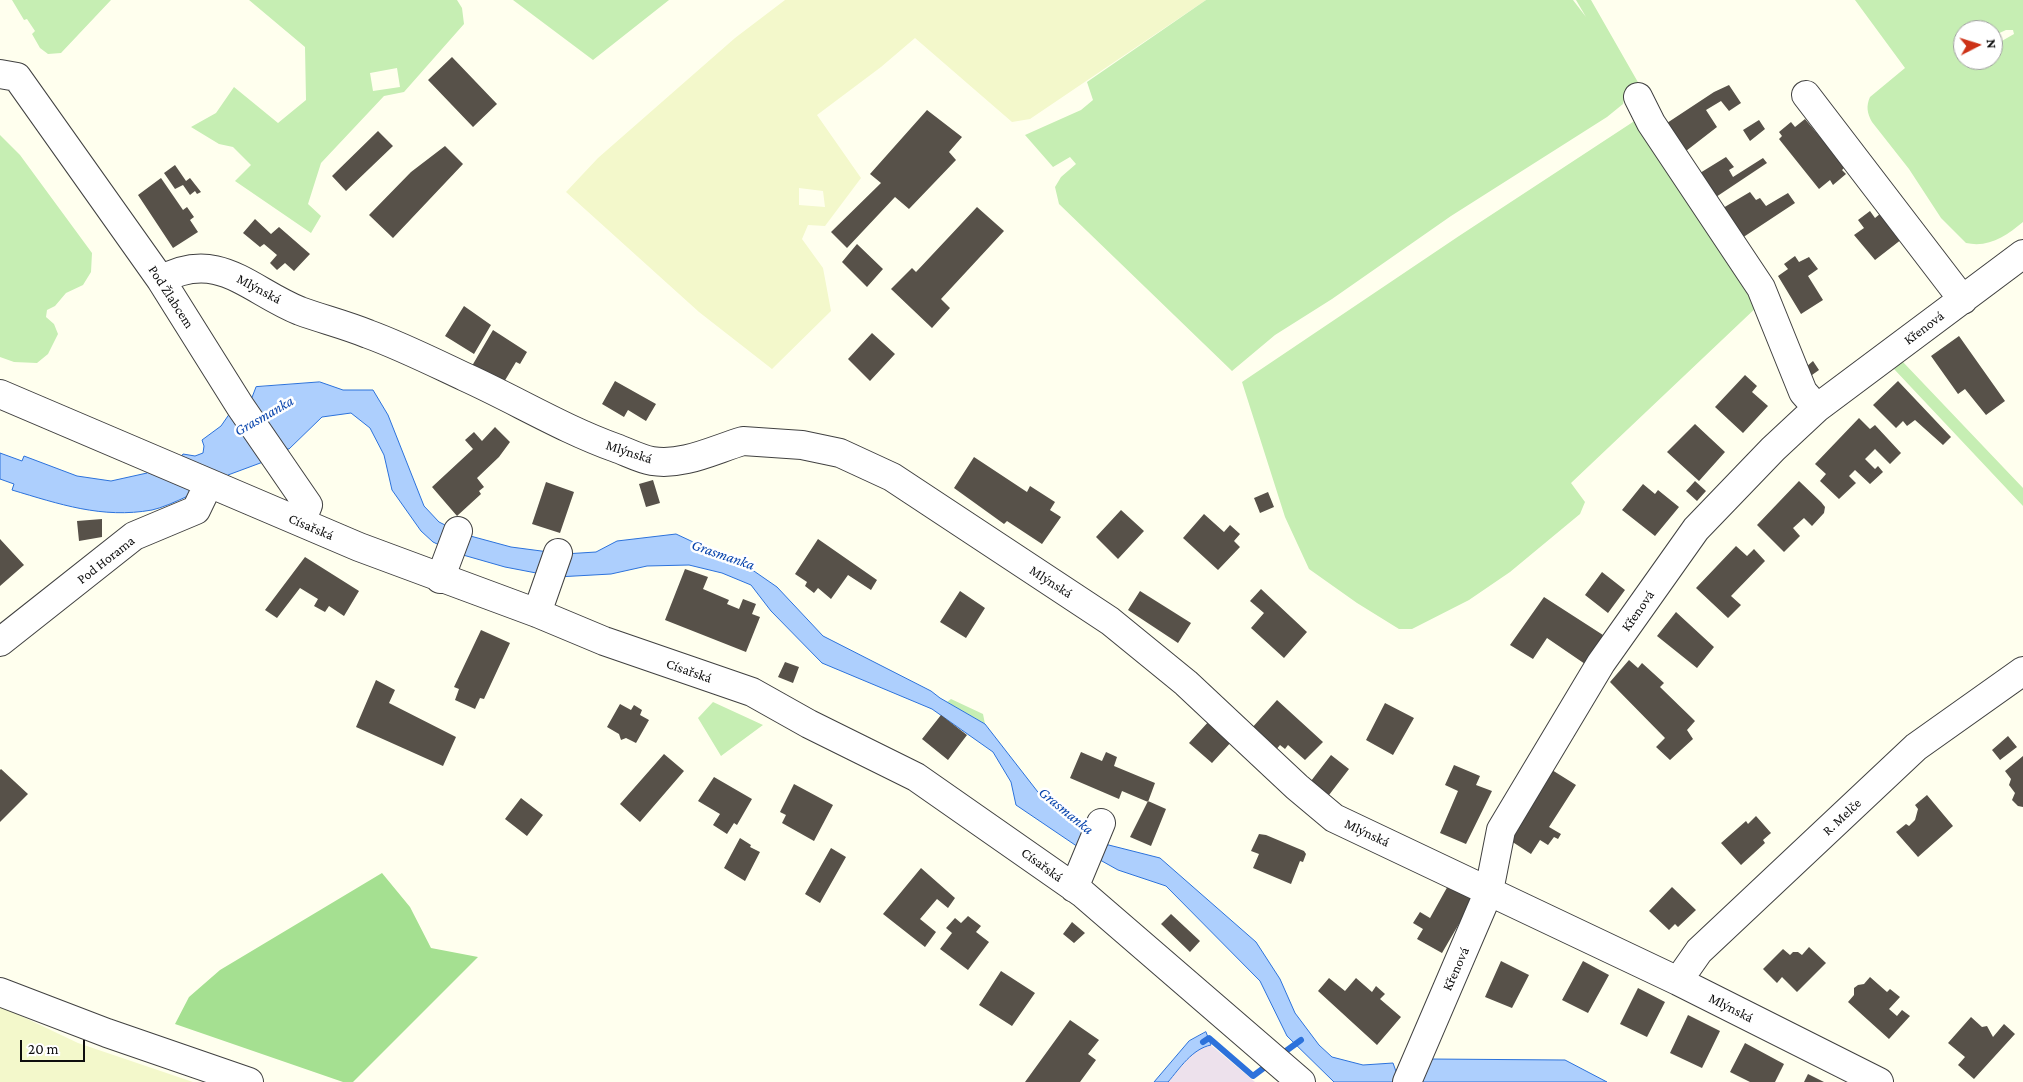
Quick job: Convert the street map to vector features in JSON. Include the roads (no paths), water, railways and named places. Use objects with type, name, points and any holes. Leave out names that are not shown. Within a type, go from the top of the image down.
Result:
[{"type":"street","name":"Pod Žlabcem","points":[[8,75],[161,280],[240,406],[308,505],[301,522]]},
{"type":"street","points":[[1806,95],[1963,300]]},
{"type":"street","points":[[1638,98],[1651,123],[1761,288],[1803,392],[1817,408]]},
{"type":"street","name":"Křenová","points":[[1408,1079],[1490,891],[1501,830],[1601,663],[1696,529],[1773,449],[1817,408],[2023,254]]},
{"type":"street","name":"Mlýnská","points":[[161,280],[178,270],[191,268],[213,269],[233,275],[298,310],[369,334],[466,377],[552,421],[602,443],[650,460],[676,462],[743,441],[754,440],[802,445],[840,452],[892,477],[1110,621],[1186,683],[1297,787],[1334,818],[1490,891],[1562,928],[1678,981],[1879,1082]]},
{"type":"street","name":"Císařská","points":[[0,394],[440,579],[537,613],[604,641],[757,694],[809,724],[925,782],[1074,888],[1285,1068]]},
{"type":"street","name":"Pod Horama","points":[[0,642],[134,536],[196,510],[210,483]]},
{"type":"street","points":[[440,579],[454,541]]},
{"type":"street","points":[[537,613],[554,564]]},
{"type":"street","name":"R. Melče","points":[[1678,981],[1700,951],[1916,747],[2019,681]]},
{"type":"street","points":[[1074,888],[1094,839]]},
{"type":"street","points":[[0,992],[107,1033],[248,1082]]},
{"type":"water","name":"Grasmanka","points":[[320,382],[343,390],[373,390],[388,415],[424,506],[439,522],[463,534],[511,547],[564,554],[596,552],[617,541],[676,534],[751,569],[777,587],[823,636],[931,691],[985,724],[1041,796],[1062,809],[1089,840],[1160,858],[1256,942],[1280,979],[1295,1013],[1319,1045],[1332,1057],[1363,1065],[1393,1063],[1398,1077],[1430,1059],[1565,1060],[1607,1082],[1334,1082],[1287,1036],[1260,981],[1166,886],[1118,870],[1084,851],[1016,805],[1011,782],[993,752],[932,709],[822,663],[771,611],[751,585],[722,573],[689,565],[647,566],[611,574],[557,577],[505,567],[456,553],[433,542],[421,531],[392,490],[384,455],[370,428],[351,413],[322,417],[289,449],[283,449],[263,462],[228,475],[226,478],[179,500],[152,510],[116,513],[81,509],[12,490],[14,484],[0,479],[0,453],[22,461],[24,456],[77,476],[111,481],[147,473],[149,470],[181,457],[183,454],[195,456],[203,453],[204,446],[202,440],[221,426],[230,413],[251,400],[256,387]]},
{"type":"water","points":[[1206,1032],[1211,1045],[1198,1050],[1192,1055],[1168,1082],[1154,1082],[1189,1041]]},
{"type":"waterway","points":[[1203,1042],[1209,1038],[1253,1076],[1269,1064]]},
{"type":"waterway","points":[[1279,1056],[1301,1040]]}]
